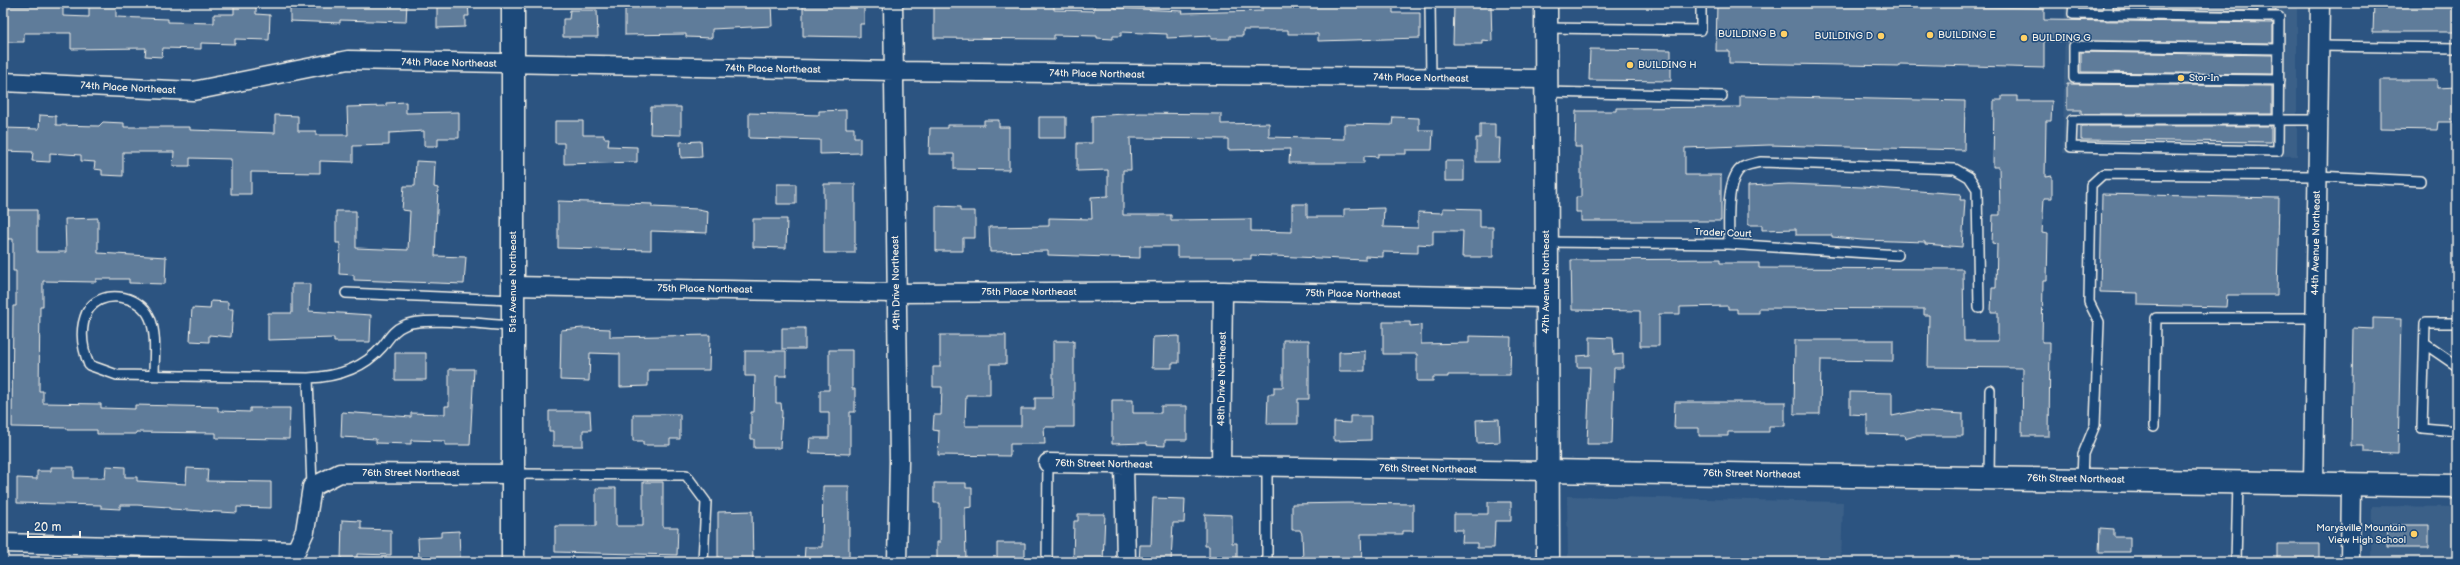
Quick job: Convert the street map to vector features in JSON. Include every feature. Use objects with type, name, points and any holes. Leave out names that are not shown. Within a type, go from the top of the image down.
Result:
[{"type":"street","name":"51st Avenue Northeast","points":[[513,3],[513,562]]},
{"type":"street","name":"49th Drive Northeast","points":[[893,3],[895,293],[899,461],[897,562]]},
{"type":"street","name":"47th Avenue Northeast","points":[[1546,3],[1548,562]]},
{"type":"street","name":"44th Avenue Northeast","points":[[2313,483],[2320,3]]},
{"type":"street","name":"74th Place Northeast","points":[[3,82],[193,91],[348,60],[894,71],[1431,78],[1546,86]]},
{"type":"street","name":"75th Place Northeast","points":[[512,293],[1223,291],[1546,298]]},
{"type":"street","name":"48th Drive Northeast","points":[[1221,466],[1223,291]]},
{"type":"street","name":"76th Street Northeast","points":[[1048,463],[2457,486]]},
{"type":"street","points":[[1124,465],[1126,562]]},
{"type":"street","name":"76th Street Northeast","points":[[312,487],[340,473],[513,474]]},
{"type":"street","points":[[2350,562],[2351,484]]},
{"type":"street","points":[[3,543],[296,551],[306,531],[312,487]]},
{"type":"lane","points":[[1430,3],[1431,78]]},
{"type":"lane","points":[[1546,28],[1701,30],[1701,3]]},
{"type":"lane","points":[[2074,3],[2074,14],[2279,18],[2279,120],[2278,151],[2071,147],[2072,120],[2279,120],[2318,120]]},
{"type":"lane","points":[[2108,3],[2108,15]]},
{"type":"lane","points":[[2263,3],[2263,17]]},
{"type":"lane","points":[[2279,49],[2074,46],[2074,78],[2279,80]]},
{"type":"lane","points":[[2319,46],[2457,48]]},
{"type":"lane","points":[[1546,86],[1722,96]]},
{"type":"lane","points":[[1729,244],[1729,205],[1733,180],[1742,167],[1761,162],[1955,169],[1969,177],[1977,189],[1979,308]]},
{"type":"lane","points":[[2082,479],[2083,454],[2095,425],[2099,322],[2089,302],[2091,185],[2103,174],[2317,176],[2420,181]]},
{"type":"lane","name":"Trader Court","points":[[1546,242],[1729,244],[1898,255]]},
{"type":"lane","points":[[346,293],[512,293]]},
{"type":"lane","points":[[154,376],[154,339],[150,318],[141,304],[128,297],[110,297],[94,304],[88,311],[82,328],[82,342],[89,365],[117,375],[154,376],[308,378],[327,376],[364,364],[382,347],[394,332],[410,323],[512,326]]},
{"type":"lane","points":[[2154,427],[2156,318],[2315,318]]},
{"type":"lane","points":[[2457,323],[2425,323],[2422,428],[2457,431]]},
{"type":"lane","points":[[2425,344],[2457,366]]},
{"type":"lane","points":[[308,378],[312,487]]},
{"type":"lane","points":[[1989,478],[1990,390]]},
{"type":"lane","points":[[1047,562],[1048,463]]},
{"type":"lane","points":[[1267,467],[1267,562]]},
{"type":"lane","points":[[513,474],[686,474],[706,502],[704,562]]},
{"type":"lane","points":[[2236,562],[2238,482]]},
{"type":"shaded area","name":"Stor-In","points":[[2065,3],[2297,3],[2297,156],[2063,153]]},
{"type":"shaded area","points":[[1567,496],[1843,502],[1841,562],[1568,562]]},
{"type":"shaded area","name":"Marysville Mountain View High School","points":[[2372,506],[2457,507],[2457,562],[2371,562]]},
{"type":"building","points":[[89,3],[116,3],[116,17],[168,19],[168,22],[214,23],[214,14],[234,14],[234,3],[256,3],[256,14],[270,15],[269,40],[235,39],[235,44],[201,43],[201,49],[163,48],[162,57],[145,56],[146,48],[71,49],[71,33],[24,33],[24,42],[3,42],[3,6],[63,6],[63,16],[89,17]]},
{"type":"building","points":[[290,3],[407,3],[406,22],[340,20],[340,23],[290,21]]},
{"type":"building","points":[[437,3],[468,3],[469,16],[465,16],[465,27],[437,28]]},
{"type":"building","points":[[625,3],[771,3],[772,26],[712,29],[712,38],[686,37],[686,34],[625,35]]},
{"type":"building","points":[[803,3],[864,3],[864,24],[860,24],[860,37],[803,36]]},
{"type":"building","points":[[934,3],[1054,3],[1054,10],[1094,11],[1094,3],[1115,3],[1115,8],[1183,11],[1182,13],[1262,11],[1262,4],[1393,3],[1393,13],[1420,13],[1420,38],[1318,41],[1318,34],[1288,34],[1288,30],[1243,30],[1243,36],[1230,36],[1230,39],[1211,39],[1211,36],[1167,38],[1167,34],[1121,32],[1121,36],[1113,36],[1113,39],[1097,38],[1097,36],[1054,35],[1054,39],[934,38]]},
{"type":"building","points":[[1717,3],[2044,8],[2044,20],[2273,23],[2273,43],[2044,41],[2044,68],[1900,64],[1900,66],[1729,63],[1729,51],[1716,51]]},
{"type":"building","points":[[2116,3],[2257,3],[2257,11],[2116,9]]},
{"type":"building","points":[[2269,3],[2276,3],[2276,11],[2269,11]]},
{"type":"building","points":[[2374,3],[2457,3],[2457,32],[2373,32]]},
{"type":"building","points":[[1454,5],[1491,6],[1492,41],[1482,40],[1482,44],[1453,44]]},
{"type":"building","points":[[570,10],[597,10],[598,37],[563,37],[563,19],[569,19]]},
{"type":"building","name":"BUILDING H","points":[[1590,49],[1671,50],[1671,81],[1589,80]]},
{"type":"building","points":[[2081,52],[2273,55],[2273,74],[2081,72]]},
{"type":"building","points":[[2380,80],[2437,80],[2437,88],[2457,87],[2457,122],[2438,122],[2437,130],[2380,129]]},
{"type":"building","points":[[2067,84],[2272,86],[2272,114],[2081,114],[2081,110],[2067,110]]},
{"type":"building","points":[[1740,96],[1965,101],[1964,150],[1769,145],[1685,148],[1685,175],[1721,175],[1721,221],[1581,221],[1581,212],[1576,212],[1576,197],[1581,197],[1581,147],[1575,147],[1576,111],[1616,111],[1616,108],[1740,107]]},
{"type":"building","points":[[2002,96],[2017,96],[2017,101],[2052,101],[2051,121],[2046,121],[2045,177],[2052,176],[2052,198],[2044,198],[2042,233],[2048,234],[2047,281],[2043,281],[2042,342],[2050,342],[2049,436],[2022,436],[2023,368],[1928,367],[1929,315],[1924,315],[1924,309],[1759,308],[1759,313],[1737,313],[1737,309],[1728,309],[1728,306],[1680,307],[1680,314],[1659,314],[1659,346],[1640,346],[1640,311],[1572,310],[1571,260],[1720,259],[1720,263],[1759,263],[1759,268],[1963,269],[1964,341],[1998,341],[1998,312],[1991,312],[1992,288],[1996,288],[1997,244],[1992,243],[1993,215],[2000,215],[1999,167],[1993,167],[1994,100],[2002,100]]},
{"type":"building","points":[[406,102],[406,113],[459,112],[459,138],[438,138],[438,146],[424,146],[424,131],[389,133],[389,145],[353,146],[353,162],[320,161],[320,173],[251,172],[251,194],[231,194],[231,159],[190,158],[190,166],[173,166],[174,152],[123,152],[123,176],[102,175],[102,170],[94,169],[95,162],[81,161],[81,155],[50,153],[50,162],[32,161],[33,152],[3,151],[3,128],[39,129],[40,115],[56,116],[56,125],[99,126],[103,122],[124,123],[124,127],[190,127],[190,130],[275,133],[275,115],[298,116],[298,131],[316,131],[316,135],[348,135],[347,107],[386,106],[386,103]]},
{"type":"building","points":[[651,107],[681,107],[681,135],[650,134]]},
{"type":"building","points":[[846,110],[846,128],[854,128],[854,137],[860,137],[860,153],[820,154],[820,140],[749,138],[749,113],[819,115],[819,111]]},
{"type":"building","points":[[1140,113],[1221,114],[1221,124],[1269,123],[1269,137],[1344,139],[1344,124],[1392,125],[1393,117],[1419,118],[1419,130],[1433,130],[1432,150],[1406,150],[1406,154],[1378,154],[1378,157],[1364,156],[1364,163],[1289,163],[1290,149],[1228,150],[1228,139],[1130,138],[1131,170],[1123,170],[1123,215],[1171,215],[1171,220],[1251,219],[1251,231],[1292,232],[1292,204],[1307,204],[1307,217],[1344,217],[1344,209],[1384,208],[1383,227],[1418,228],[1418,212],[1443,213],[1443,208],[1480,209],[1480,227],[1493,227],[1493,257],[1462,257],[1463,231],[1433,231],[1433,245],[1418,244],[1418,253],[1383,252],[1383,257],[1365,256],[1365,260],[1251,255],[1251,259],[1234,259],[1234,257],[1177,257],[1177,246],[1140,246],[1140,258],[1048,255],[1048,251],[990,252],[989,227],[1049,226],[1049,218],[1092,219],[1091,197],[1108,196],[1108,170],[1077,171],[1077,143],[1092,143],[1092,116]]},
{"type":"building","points":[[1039,117],[1066,117],[1066,138],[1039,138]]},
{"type":"building","points":[[984,120],[999,120],[999,127],[1009,127],[1009,170],[954,169],[954,154],[929,154],[930,128],[947,128],[947,125],[984,125]]},
{"type":"building","points":[[555,121],[583,121],[583,135],[604,135],[604,138],[609,138],[608,146],[637,147],[637,162],[564,164],[564,143],[555,143]]},
{"type":"building","points":[[1480,124],[1495,124],[1495,138],[1500,138],[1499,162],[1476,162],[1476,138],[1480,138]]},
{"type":"building","points":[[2081,126],[2271,126],[2271,142],[2081,140]]},
{"type":"building","points":[[701,141],[702,157],[681,158],[680,142]]},
{"type":"building","points":[[416,161],[435,162],[434,187],[438,188],[435,256],[466,257],[464,284],[354,280],[354,275],[339,274],[340,243],[336,243],[336,211],[356,211],[356,248],[408,250],[410,211],[402,210],[404,186],[415,186]]},
{"type":"building","points":[[1445,161],[1464,161],[1464,181],[1445,181]]},
{"type":"building","points":[[777,184],[796,184],[796,204],[777,204]]},
{"type":"building","points":[[824,184],[855,184],[855,253],[824,253]]},
{"type":"building","points":[[1789,184],[1862,187],[1961,194],[1960,200],[1965,200],[1962,247],[1925,244],[1925,242],[1862,240],[1832,237],[1832,235],[1796,235],[1796,229],[1762,230],[1762,225],[1748,225],[1748,186]]},
{"type":"building","points":[[2102,194],[2279,198],[2277,295],[2227,295],[2226,307],[2138,305],[2138,293],[2100,292]]},
{"type":"building","points":[[558,201],[652,204],[652,207],[698,209],[708,211],[707,233],[651,231],[651,250],[558,248]]},
{"type":"building","points":[[936,206],[960,207],[960,211],[975,211],[975,238],[963,238],[963,251],[936,251]]},
{"type":"building","points":[[3,210],[37,210],[37,252],[66,252],[65,219],[98,218],[98,253],[166,257],[165,284],[129,283],[129,279],[96,279],[96,282],[43,281],[43,306],[40,306],[39,391],[43,391],[43,403],[101,404],[101,408],[135,409],[135,405],[218,407],[218,411],[250,412],[250,408],[290,408],[289,439],[216,438],[216,433],[136,432],[136,434],[97,434],[97,430],[12,427],[13,306],[16,306],[16,271],[13,271],[13,239],[3,239]]},
{"type":"building","points":[[753,219],[787,219],[786,248],[753,247]]},
{"type":"building","points":[[292,284],[310,284],[309,311],[371,315],[370,342],[334,342],[334,338],[268,340],[268,313],[292,313]]},
{"type":"building","points":[[211,301],[228,302],[228,309],[233,309],[231,337],[209,335],[209,342],[190,341],[192,308],[210,309]]},
{"type":"building","points":[[2373,318],[2401,319],[2398,453],[2364,452],[2364,446],[2351,446],[2353,328],[2373,329]]},
{"type":"building","points":[[1383,322],[1410,322],[1410,326],[1421,325],[1421,344],[1469,343],[1469,336],[1511,337],[1510,375],[1448,375],[1448,377],[1433,377],[1433,381],[1417,381],[1417,354],[1383,354]]},
{"type":"building","points":[[583,328],[610,329],[610,337],[710,335],[709,370],[648,370],[648,386],[620,387],[620,354],[590,353],[589,381],[560,380],[561,330]]},
{"type":"building","points":[[782,328],[805,328],[805,349],[782,349]]},
{"type":"building","points":[[940,335],[1006,335],[1006,364],[990,364],[990,395],[966,395],[965,426],[1021,426],[1021,409],[1035,409],[1035,398],[1053,398],[1053,341],[1074,341],[1074,427],[1044,427],[1045,444],[1010,444],[1010,456],[938,455],[939,431],[933,430],[934,415],[941,415],[942,387],[933,387],[933,367],[940,367]]},
{"type":"building","points":[[1179,336],[1179,363],[1172,363],[1172,368],[1152,368],[1153,337]]},
{"type":"building","points":[[1590,337],[1613,338],[1614,355],[1623,354],[1623,368],[1614,368],[1612,444],[1587,444],[1590,367],[1577,367],[1577,356],[1590,355]]},
{"type":"building","points":[[1283,340],[1309,340],[1309,399],[1298,399],[1298,424],[1267,424],[1268,394],[1274,394],[1274,387],[1283,387]]},
{"type":"building","points":[[1795,340],[1893,340],[1893,361],[1821,360],[1820,414],[1794,414]]},
{"type":"building","points":[[829,350],[852,350],[852,389],[855,389],[855,412],[850,412],[850,454],[809,453],[810,438],[829,438],[829,412],[820,412],[820,390],[829,390]]},
{"type":"building","points":[[745,351],[786,351],[786,376],[776,376],[776,403],[781,403],[782,413],[780,448],[754,448],[754,439],[751,439],[751,412],[754,412],[755,376],[745,376]]},
{"type":"building","points":[[1365,351],[1365,371],[1339,371],[1339,352]]},
{"type":"building","points":[[395,353],[426,353],[426,380],[395,380]]},
{"type":"building","points":[[449,369],[474,369],[470,445],[445,445],[445,441],[411,440],[411,444],[376,443],[376,439],[341,437],[342,412],[411,417],[411,413],[445,414],[445,406],[449,406]]},
{"type":"building","points":[[1850,392],[1892,393],[1892,416],[1916,411],[1963,414],[1963,436],[1915,436],[1905,439],[1904,435],[1867,434],[1867,415],[1850,414]]},
{"type":"building","points":[[1112,400],[1133,400],[1133,413],[1161,413],[1161,406],[1187,406],[1187,440],[1165,440],[1165,446],[1147,445],[1147,443],[1112,444]]},
{"type":"building","points":[[1675,402],[1785,402],[1785,426],[1769,426],[1769,432],[1728,432],[1728,436],[1699,436],[1699,428],[1674,428]]},
{"type":"building","points":[[549,411],[590,411],[591,430],[583,430],[583,446],[553,446],[553,431],[549,431]]},
{"type":"building","points":[[633,414],[680,414],[680,439],[670,439],[670,445],[643,445],[643,441],[633,441]]},
{"type":"building","points":[[1350,416],[1371,416],[1371,440],[1334,441],[1334,422],[1350,423]]},
{"type":"building","points":[[1499,419],[1500,442],[1477,443],[1476,420]]},
{"type":"building","points":[[106,466],[125,467],[125,477],[137,477],[137,481],[186,484],[187,468],[208,469],[207,481],[271,482],[271,508],[237,507],[237,513],[170,509],[170,507],[137,505],[120,505],[120,509],[101,508],[101,505],[17,503],[17,478],[37,479],[37,471],[51,471],[51,467],[74,467],[74,478],[105,478]]},
{"type":"building","points":[[643,482],[663,482],[663,527],[678,527],[677,555],[555,552],[555,526],[596,526],[596,488],[616,488],[616,526],[643,526]]},
{"type":"building","points":[[934,483],[966,483],[966,488],[972,488],[972,507],[965,508],[966,562],[937,562],[937,542],[940,542],[940,503],[934,503]]},
{"type":"building","points":[[823,486],[849,486],[849,562],[804,562],[805,547],[822,547]]},
{"type":"building","points":[[1153,498],[1185,499],[1184,523],[1173,523],[1171,562],[1139,562],[1140,545],[1151,545]]},
{"type":"building","points":[[1488,502],[1511,502],[1511,521],[1495,521],[1494,548],[1477,548],[1477,543],[1462,543],[1463,530],[1454,530],[1454,514],[1488,514]]},
{"type":"building","points":[[1292,504],[1413,504],[1413,531],[1403,531],[1403,534],[1361,534],[1362,562],[1303,562],[1302,534],[1300,530],[1292,530]]},
{"type":"building","points":[[752,511],[753,562],[718,562],[718,512]]},
{"type":"building","points":[[1078,514],[1105,514],[1103,562],[1073,562],[1074,521],[1078,521]]},
{"type":"building","points":[[1205,514],[1232,515],[1232,543],[1237,543],[1237,562],[1209,562],[1209,546],[1205,546]]},
{"type":"building","points":[[342,520],[361,521],[361,529],[391,530],[391,555],[357,554],[357,562],[341,561]]},
{"type":"building","points":[[2388,525],[2429,525],[2429,548],[2387,548]]},
{"type":"building","points":[[2100,528],[2114,529],[2114,537],[2130,537],[2130,552],[2099,552]]},
{"type":"building","points":[[459,531],[460,558],[419,560],[418,538],[441,537],[441,532]]},
{"type":"building","points":[[997,543],[1025,543],[1025,562],[997,562]]},
{"type":"building","points":[[2277,544],[2319,544],[2319,562],[2277,562]]},
{"type":"place","name":"BUILDING B","points":[[1784,34]]},
{"type":"place","name":"BUILDING E","points":[[1930,35]]},
{"type":"place","name":"BUILDING D","points":[[1881,36]]},
{"type":"place","name":"BUILDING G","points":[[2024,38]]},
{"type":"place","name":"BUILDING H","points":[[1630,65]]},
{"type":"place","name":"Stor-In","points":[[2181,78]]},
{"type":"place","name":"Marysville Mountain View High School","points":[[2414,534]]}]
